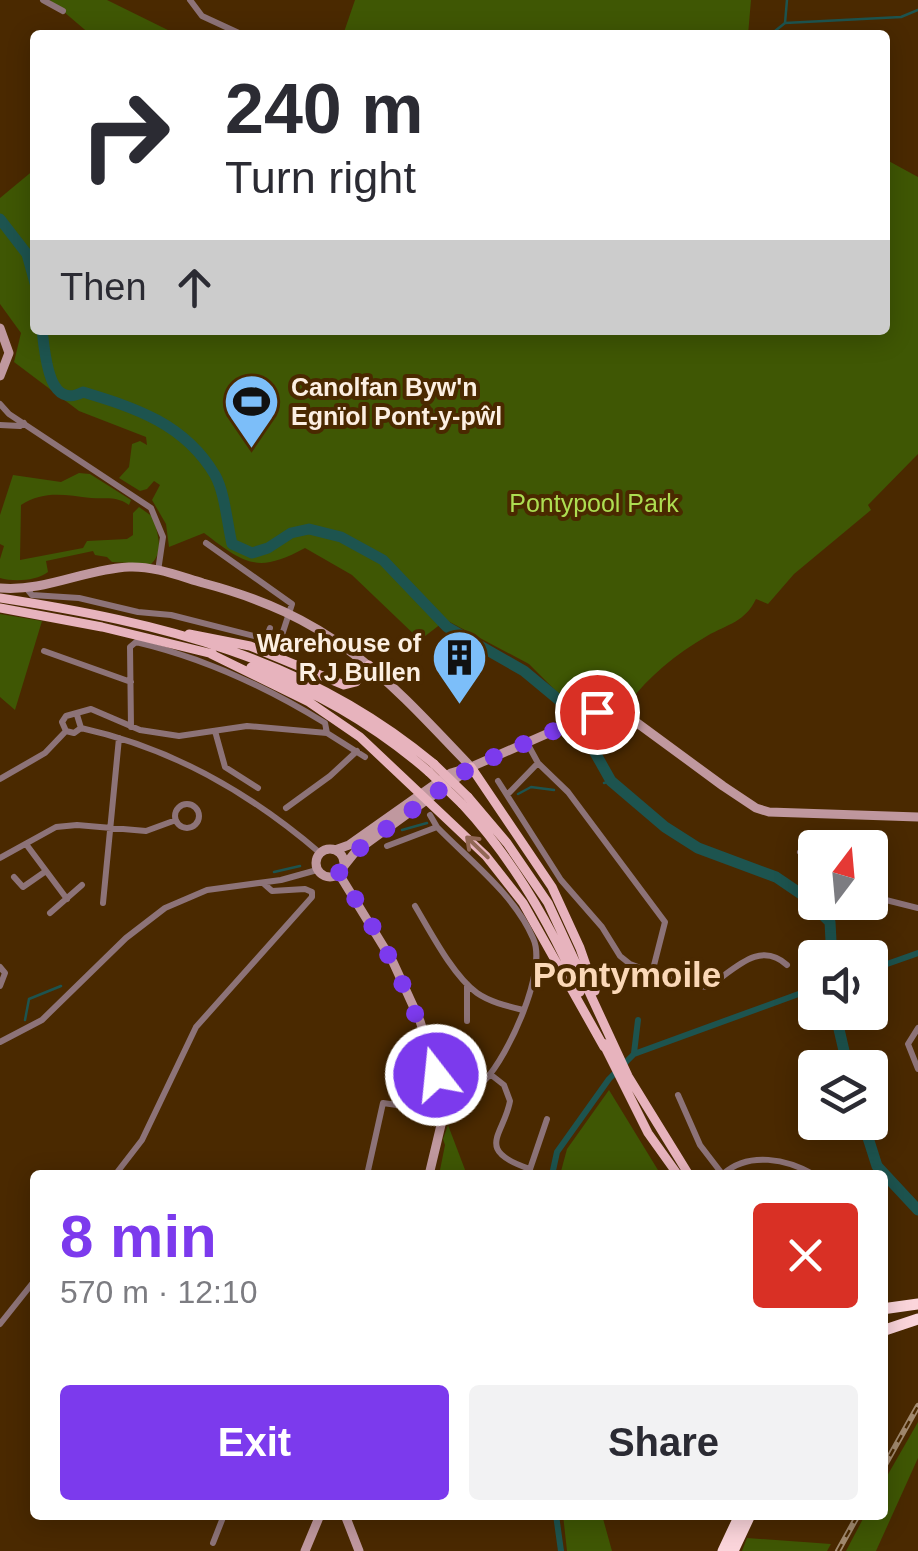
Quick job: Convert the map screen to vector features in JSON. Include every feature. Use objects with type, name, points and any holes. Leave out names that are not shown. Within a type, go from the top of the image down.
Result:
[{"type":"highway","points":[[888,1308],[918,1304]]},
{"type":"highway","points":[[888,1328],[918,1319]]},
{"type":"highway","points":[[722,1551],[738,1520]]},
{"type":"highway","points":[[733,1551],[748,1520]]},
{"type":"main road","points":[[0,598],[176,635],[264,662],[313,682],[380,722],[507,843],[548,903],[599,1012]]},
{"type":"main road","points":[[0,608],[102,626],[211,654],[319,695],[431,768]]},
{"type":"main road","points":[[176,635],[194,634],[250,646],[344,685],[356,682],[370,665]]},
{"type":"main road","points":[[211,654],[336,720],[385,758],[486,856],[524,903],[608,1044]]},
{"type":"main road","points":[[471,767],[552,886],[580,948],[608,1044]]},
{"type":"main road","points":[[465,800],[518,873],[562,950],[648,1133],[674,1170]]},
{"type":"main road","points":[[624,1078],[687,1170]]},
{"type":"street","points":[[42,0],[63,11]]},
{"type":"street","points":[[190,0],[202,16],[232,30]]},
{"type":"street","points":[[0,328],[9,353],[0,376]]},
{"type":"street","points":[[0,404],[151,508],[163,537],[158,571]]},
{"type":"street","points":[[0,425],[24,423]]},
{"type":"street","points":[[206,543],[292,604],[280,638],[297,650]]},
{"type":"street","points":[[0,588],[26,588],[109,569],[146,567],[248,596],[290,612],[370,665],[471,767]]},
{"type":"street","points":[[26,588],[32,596],[79,598],[138,612],[171,615],[266,639],[270,628]]},
{"type":"street","points":[[131,728],[132,644],[166,649],[248,680],[326,723],[327,733]]},
{"type":"street","points":[[44,650],[132,682]]},
{"type":"street","points":[[55,711],[77,716],[92,709],[131,728],[179,736],[246,726],[327,733],[365,757]]},
{"type":"street","points":[[425,798],[356,851],[341,870],[328,877],[317,870],[315,862],[320,853],[349,844],[471,767],[597,712],[625,714],[756,808],[769,812],[918,816]]},
{"type":"street","points":[[66,716],[62,725],[74,733],[81,728],[82,721],[77,716]]},
{"type":"street","points":[[81,728],[152,749],[210,775],[280,820],[320,853]]},
{"type":"street","points":[[215,730],[225,767],[258,788]]},
{"type":"street","points":[[0,779],[45,752],[66,731]]},
{"type":"street","points":[[103,903],[120,738]]},
{"type":"street","points":[[526,741],[538,763],[568,792],[665,922],[652,973]]},
{"type":"street","points":[[286,808],[357,751]]},
{"type":"street","points":[[507,795],[538,763]]},
{"type":"street","points":[[498,781],[561,880],[602,927],[620,956],[686,985],[708,987],[746,958],[763,954],[778,957],[787,965]]},
{"type":"street","points":[[430,815],[437,827],[499,889],[536,943],[537,960],[514,1037],[480,1085],[446,1104]]},
{"type":"street","points":[[0,858],[67,825],[146,831],[176,820]]},
{"type":"street","points":[[392,842],[437,827]]},
{"type":"street","points":[[26,844],[67,898]]},
{"type":"street","points":[[335,850],[342,855],[341,870],[400,977],[420,1022],[446,1104],[430,1170]]},
{"type":"street","points":[[14,877],[23,888],[46,870]]},
{"type":"street","points":[[0,1042],[42,1020],[126,938],[164,908],[207,890],[264,883],[317,870]]},
{"type":"street","points":[[119,1170],[142,1140],[196,1027],[312,897],[312,892],[305,889],[272,891],[264,883]]},
{"type":"street","points":[[50,913],[82,885]]},
{"type":"street","points":[[888,900],[918,908]]},
{"type":"street","points":[[415,906],[468,984],[490,1000],[523,1010]]},
{"type":"street","points":[[0,967],[5,973],[0,986]]},
{"type":"street","points":[[467,1021],[468,984]]},
{"type":"street","points":[[918,1028],[908,1044],[918,1069]]},
{"type":"street","points":[[490,1074],[504,1085],[510,1101],[497,1131],[498,1148],[525,1170]]},
{"type":"street","points":[[678,1094],[700,1145],[719,1170]]},
{"type":"street","points":[[368,1170],[384,1102],[404,1106]]},
{"type":"street","points":[[530,1170],[546,1120]]},
{"type":"street","points":[[532,1130],[542,1133]]},
{"type":"street","points":[[732,1170],[743,1164],[771,1160],[805,1170]]},
{"type":"street","points":[[0,1324],[30,1286]]},
{"type":"street","points":[[213,1543],[222,1520]]},
{"type":"street","points":[[305,1551],[318,1520]]},
{"type":"street","points":[[347,1520],[359,1551]]},
{"type":"green space","points":[[50,0],[107,0],[168,30],[85,30]]},
{"type":"green space","points":[[355,0],[751,0],[748,30],[345,30]]},
{"type":"green space","name":"Pontypool Park","points":[[890,162],[918,177],[918,454],[868,505],[871,510],[794,574],[768,604],[756,599],[741,618],[664,666],[628,704],[620,703],[610,694],[578,713],[529,664],[446,620],[420,640],[352,575],[305,548],[263,563],[241,558],[204,533],[169,547],[166,524],[152,500],[160,485],[154,481],[140,491],[119,478],[129,467],[132,444],[140,441],[147,445],[146,437],[79,411],[14,362],[21,333],[0,304],[0,198],[30,173],[30,335],[890,335]]},
{"type":"green space","points":[[79,473],[90,474],[131,500],[129,505],[116,499],[63,495],[30,500],[21,505],[20,560],[83,548],[87,541],[127,539],[133,535],[133,513],[139,507],[153,517],[159,542],[155,559],[151,564],[112,562],[93,551],[46,561],[48,572],[37,577],[0,578],[4,546],[0,544],[0,515],[13,475],[61,482]]},
{"type":"green space","points":[[0,614],[42,621],[15,710],[0,697]]},
{"type":"green space","points":[[609,1090],[658,1170],[561,1170],[567,1149]]},
{"type":"green space","points":[[448,1125],[465,1170],[440,1170]]},
{"type":"green space","points":[[918,1422],[918,1458],[876,1551],[846,1551],[862,1520],[888,1520],[888,1474]]},
{"type":"green space","points":[[564,1520],[603,1520],[612,1551],[567,1551]]},
{"type":"green space","points":[[747,1538],[831,1544],[827,1551],[742,1551]]},
{"type":"waterway","points":[[776,30],[785,23],[787,0]]},
{"type":"waterway","points":[[785,23],[901,17],[918,10]]},
{"type":"waterway","points":[[0,219],[27,254],[30,265]]},
{"type":"waterway","points":[[43,335],[50,377],[62,394],[83,392],[158,420],[203,457],[221,490],[232,544],[252,553],[291,533],[309,529],[341,537],[383,560],[447,627],[524,671],[571,710],[611,781],[665,827],[698,848],[776,877],[804,896],[830,922],[831,940]]},
{"type":"waterway","points":[[604,783],[611,781]]},
{"type":"waterway","points":[[518,794],[531,787],[554,790]]},
{"type":"waterway","points":[[402,830],[427,823]]},
{"type":"waterway","points":[[274,872],[300,866]]},
{"type":"waterway","points":[[888,964],[918,953]]},
{"type":"waterway","points":[[25,1020],[29,999],[61,986]]},
{"type":"waterway","points":[[553,1170],[557,1152],[609,1079],[634,1054],[798,994]]},
{"type":"waterway","points":[[634,1053],[638,1020]]},
{"type":"waterway","points":[[839,1030],[844,1050]]},
{"type":"waterway","points":[[869,1140],[881,1170]]},
{"type":"waterway","points":[[888,1178],[918,1210]]},
{"type":"waterway","points":[[557,1520],[561,1551]]},
{"type":"railway","points":[[888,1459],[918,1406]]},
{"type":"railway","points":[[838,1551],[855,1520]]},
{"type":"place","name":"Canolfan Byw'n Egnïol Pont-y-pŵl","points":[[252,450]]},
{"type":"place","name":"Warehouse of R J Bullen","points":[[460,706]]},
{"type":"district","name":"Pontymoile","points":[[627,975]]},
{"type":"route","points":[[436,1075],[420,1022],[392,962],[338,874],[356,851],[471,767],[597,712]]}]
